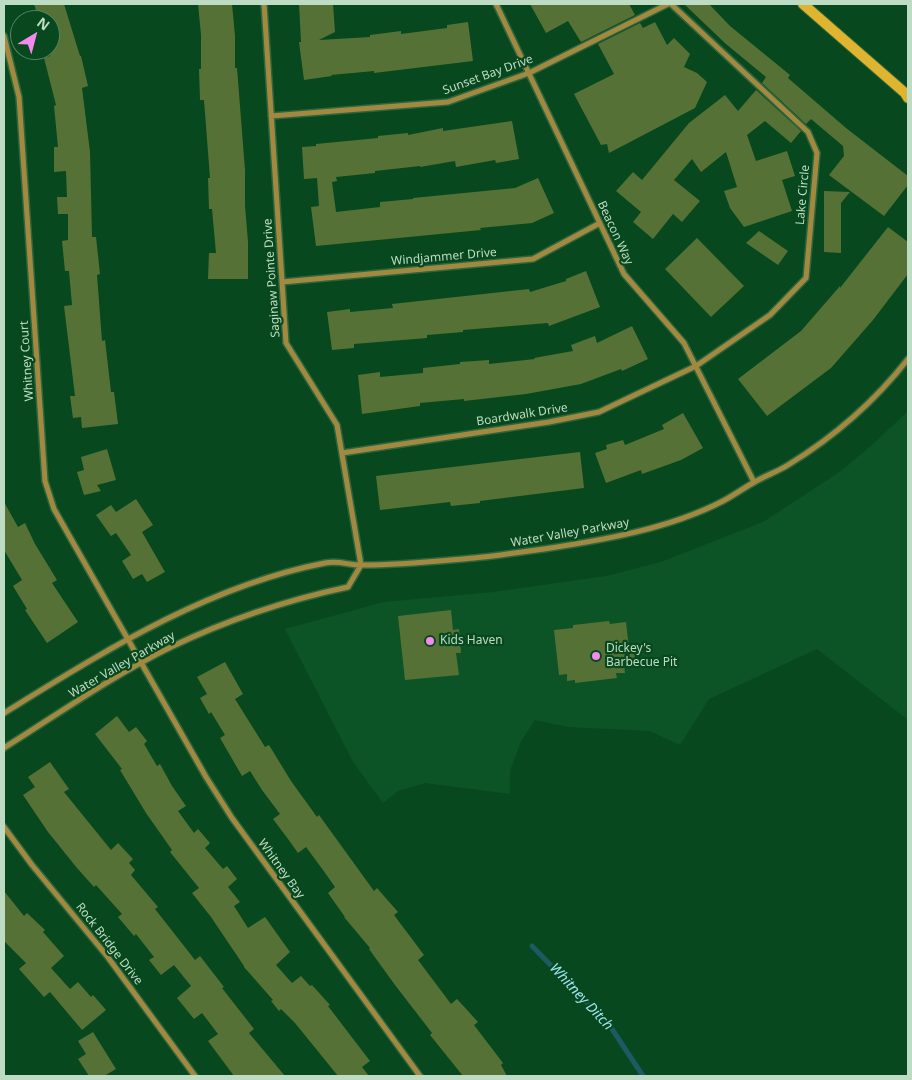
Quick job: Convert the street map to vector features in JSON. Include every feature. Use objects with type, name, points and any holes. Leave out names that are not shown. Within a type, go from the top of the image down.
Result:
[{"type":"street","name":"Saginaw Pointe Drive","points":[[264,4],[286,343],[337,425],[361,566]]},
{"type":"street","name":"Beacon Way","points":[[496,4],[624,274],[684,343],[754,482]]},
{"type":"street","name":"Sunset Bay Drive","points":[[271,116],[448,102],[529,73],[669,4]]},
{"type":"street","name":"Lake Circle","points":[[669,4],[808,132],[816,154],[806,278],[770,315],[696,366]]},
{"type":"street","points":[[803,4],[907,95]]},
{"type":"street","name":"Whitney Court","points":[[4,36],[19,97],[45,481],[60,522],[142,663]]},
{"type":"street","name":"Windjammer Drive","points":[[282,282],[533,258],[600,223]]},
{"type":"street","name":"Water Valley Parkway","points":[[4,713],[128,638],[205,601],[264,579],[323,563],[338,561],[361,566],[494,556],[587,543],[625,535],[688,516],[722,501],[754,482],[786,467],[833,434],[879,392],[908,359]]},
{"type":"street","name":"Boardwalk Drive","points":[[342,453],[549,422],[599,412],[696,366]]},
{"type":"street","name":"Water Valley Parkway","points":[[4,748],[170,647],[282,603],[348,587],[361,566]]},
{"type":"street","name":"Whitney Bay","points":[[142,663],[197,762],[232,818],[420,1076]]},
{"type":"street","name":"Rock Bridge Drive","points":[[4,827],[32,865],[107,956],[195,1076]]},
{"type":"shaded area","points":[[908,411],[908,720],[817,649],[709,699],[680,745],[650,731],[568,727],[535,720],[521,741],[510,771],[510,794],[425,783],[398,791],[383,803],[353,762],[285,629],[384,602],[494,592],[606,576],[661,562],[763,522],[841,471]]},
{"type":"building","points":[[34,4],[64,4],[81,56],[88,86],[82,88],[90,152],[92,237],[96,237],[100,274],[97,275],[102,341],[105,340],[111,392],[114,392],[118,424],[82,428],[81,417],[73,418],[70,396],[75,396],[64,306],[72,305],[69,271],[65,271],[62,241],[68,240],[68,214],[58,214],[57,197],[67,197],[66,171],[54,172],[54,147],[58,147],[54,106],[56,105],[45,60],[60,60],[60,10],[36,10]]},
{"type":"building","points":[[198,4],[232,4],[235,68],[237,68],[245,170],[248,279],[208,279],[209,253],[216,253],[212,209],[209,209],[208,178],[210,178],[204,100],[200,100],[201,35]]},
{"type":"building","points":[[299,4],[333,4],[335,32],[319,40],[370,37],[370,35],[401,31],[401,34],[447,28],[447,25],[468,22],[473,61],[374,73],[374,71],[331,75],[304,80],[299,42],[301,42]]},
{"type":"building","points":[[530,4],[629,4],[635,15],[581,42],[568,21],[546,33]]},
{"type":"building","points":[[684,4],[709,4],[730,26],[790,75],[788,78],[846,128],[908,176],[908,185],[884,216],[829,175],[844,156],[843,146],[811,119],[806,124],[762,83],[766,77],[726,44]]},
{"type":"building","points":[[655,22],[667,45],[674,38],[690,54],[684,67],[697,73],[707,82],[695,108],[609,153],[607,144],[601,145],[574,94],[614,74],[598,44],[640,23],[643,28]]},
{"type":"building","points":[[756,90],[801,131],[791,143],[765,121],[747,135],[756,161],[787,151],[795,176],[782,180],[792,211],[744,227],[730,208],[724,191],[737,187],[726,152],[701,172],[692,159],[674,180],[700,201],[682,222],[673,214],[653,239],[633,222],[641,212],[616,191],[633,172],[642,180],[689,123],[725,95],[738,111]]},
{"type":"building","points":[[512,121],[519,159],[496,163],[495,160],[456,167],[455,161],[336,177],[337,181],[332,182],[336,212],[380,207],[380,202],[515,188],[538,178],[554,213],[532,223],[480,228],[481,230],[316,246],[311,207],[319,206],[317,178],[304,179],[302,147],[378,138],[378,136],[408,133],[408,135],[443,128],[443,131]]},
{"type":"building","points":[[824,191],[850,192],[841,203],[841,253],[824,252]]},
{"type":"building","points":[[888,227],[908,242],[908,274],[873,320],[831,368],[767,416],[738,379],[801,331],[840,286],[840,288]]},
{"type":"building","points":[[759,231],[788,251],[778,265],[746,243]]},
{"type":"building","points":[[697,238],[744,286],[711,317],[665,269]]},
{"type":"building","points":[[586,271],[600,307],[549,326],[548,323],[463,330],[463,332],[427,335],[427,338],[354,344],[354,348],[332,350],[327,312],[350,309],[350,312],[393,308],[392,304],[529,289],[530,292],[566,281],[566,279]]},
{"type":"building","points":[[632,326],[648,359],[622,371],[621,369],[581,384],[526,394],[464,401],[464,399],[420,403],[420,406],[362,414],[358,375],[380,372],[380,377],[423,373],[423,368],[460,364],[460,362],[489,360],[489,364],[535,359],[573,351],[571,345],[595,336],[597,343]]},
{"type":"building","points":[[683,413],[703,448],[681,460],[642,474],[641,470],[606,483],[595,453],[607,449],[606,445],[623,440],[625,445],[664,429],[662,425]]},
{"type":"building","points":[[107,449],[116,480],[97,485],[101,491],[84,495],[77,472],[84,470],[81,457]]},
{"type":"building","points":[[580,452],[584,488],[480,501],[480,503],[451,506],[450,502],[380,510],[376,476]]},
{"type":"building","points":[[136,499],[153,525],[142,532],[165,572],[147,582],[142,574],[133,579],[122,561],[131,555],[116,533],[111,536],[96,515],[111,505],[116,512]]},
{"type":"building","points":[[4,502],[18,527],[25,523],[35,544],[57,580],[52,583],[78,622],[47,643],[25,610],[27,609],[13,586],[22,580],[4,550]]},
{"type":"building","name":"Kids Haven","points":[[451,610],[453,630],[459,629],[461,653],[456,653],[459,675],[405,680],[398,616]]},
{"type":"building","name":"Dickey's Barbecue Pit","points":[[609,621],[610,624],[626,622],[629,648],[634,648],[636,663],[624,665],[625,673],[616,673],[617,678],[575,683],[575,680],[567,681],[567,674],[559,675],[554,630],[573,628],[573,625]]},
{"type":"building","points":[[225,662],[243,694],[235,699],[265,747],[269,745],[291,781],[317,817],[319,815],[374,891],[377,888],[398,912],[394,915],[424,955],[418,960],[451,1004],[457,999],[478,1022],[474,1025],[503,1063],[501,1065],[507,1076],[463,1076],[430,1035],[432,1033],[395,985],[370,948],[344,917],[328,893],[335,887],[323,870],[306,847],[298,853],[273,819],[280,814],[250,771],[242,776],[220,738],[225,735],[211,712],[209,714],[200,698],[207,694],[197,677]]},
{"type":"building","points":[[117,716],[129,732],[136,727],[147,741],[144,744],[157,766],[160,764],[186,806],[178,811],[194,833],[198,829],[210,843],[205,848],[223,869],[227,866],[237,879],[228,887],[240,902],[234,906],[248,928],[265,917],[290,952],[276,965],[292,983],[301,976],[330,1005],[328,1006],[370,1061],[362,1067],[369,1076],[338,1076],[295,1023],[281,1009],[279,1011],[271,1001],[273,1000],[244,967],[211,917],[192,893],[199,888],[170,852],[172,850],[146,813],[120,770],[122,769],[95,734]]},
{"type":"building","points":[[50,762],[69,789],[64,792],[111,850],[118,843],[133,859],[129,863],[135,870],[131,875],[158,907],[155,909],[195,960],[200,956],[224,987],[222,988],[254,1029],[249,1033],[285,1076],[234,1076],[208,1041],[218,1034],[202,1013],[194,1019],[177,998],[191,986],[174,965],[161,975],[149,960],[154,957],[136,934],[134,936],[118,917],[122,914],[96,885],[94,887],[48,832],[23,795],[35,787],[28,777]]},
{"type":"building","points":[[4,891],[24,916],[27,913],[45,930],[43,932],[64,956],[51,968],[70,989],[78,982],[106,1010],[82,1030],[50,992],[44,997],[19,969],[26,963],[4,941]]},
{"type":"building","points":[[93,1032],[116,1069],[104,1076],[89,1076],[78,1059],[86,1054],[78,1041]]},
{"type":"waterway","name":"Whitney Ditch","points":[[532,946],[610,1026],[643,1076]]},
{"type":"place","name":"Kids Haven","points":[[430,641]]},
{"type":"place","name":"Dickey's Barbecue Pit","points":[[596,656]]}]
